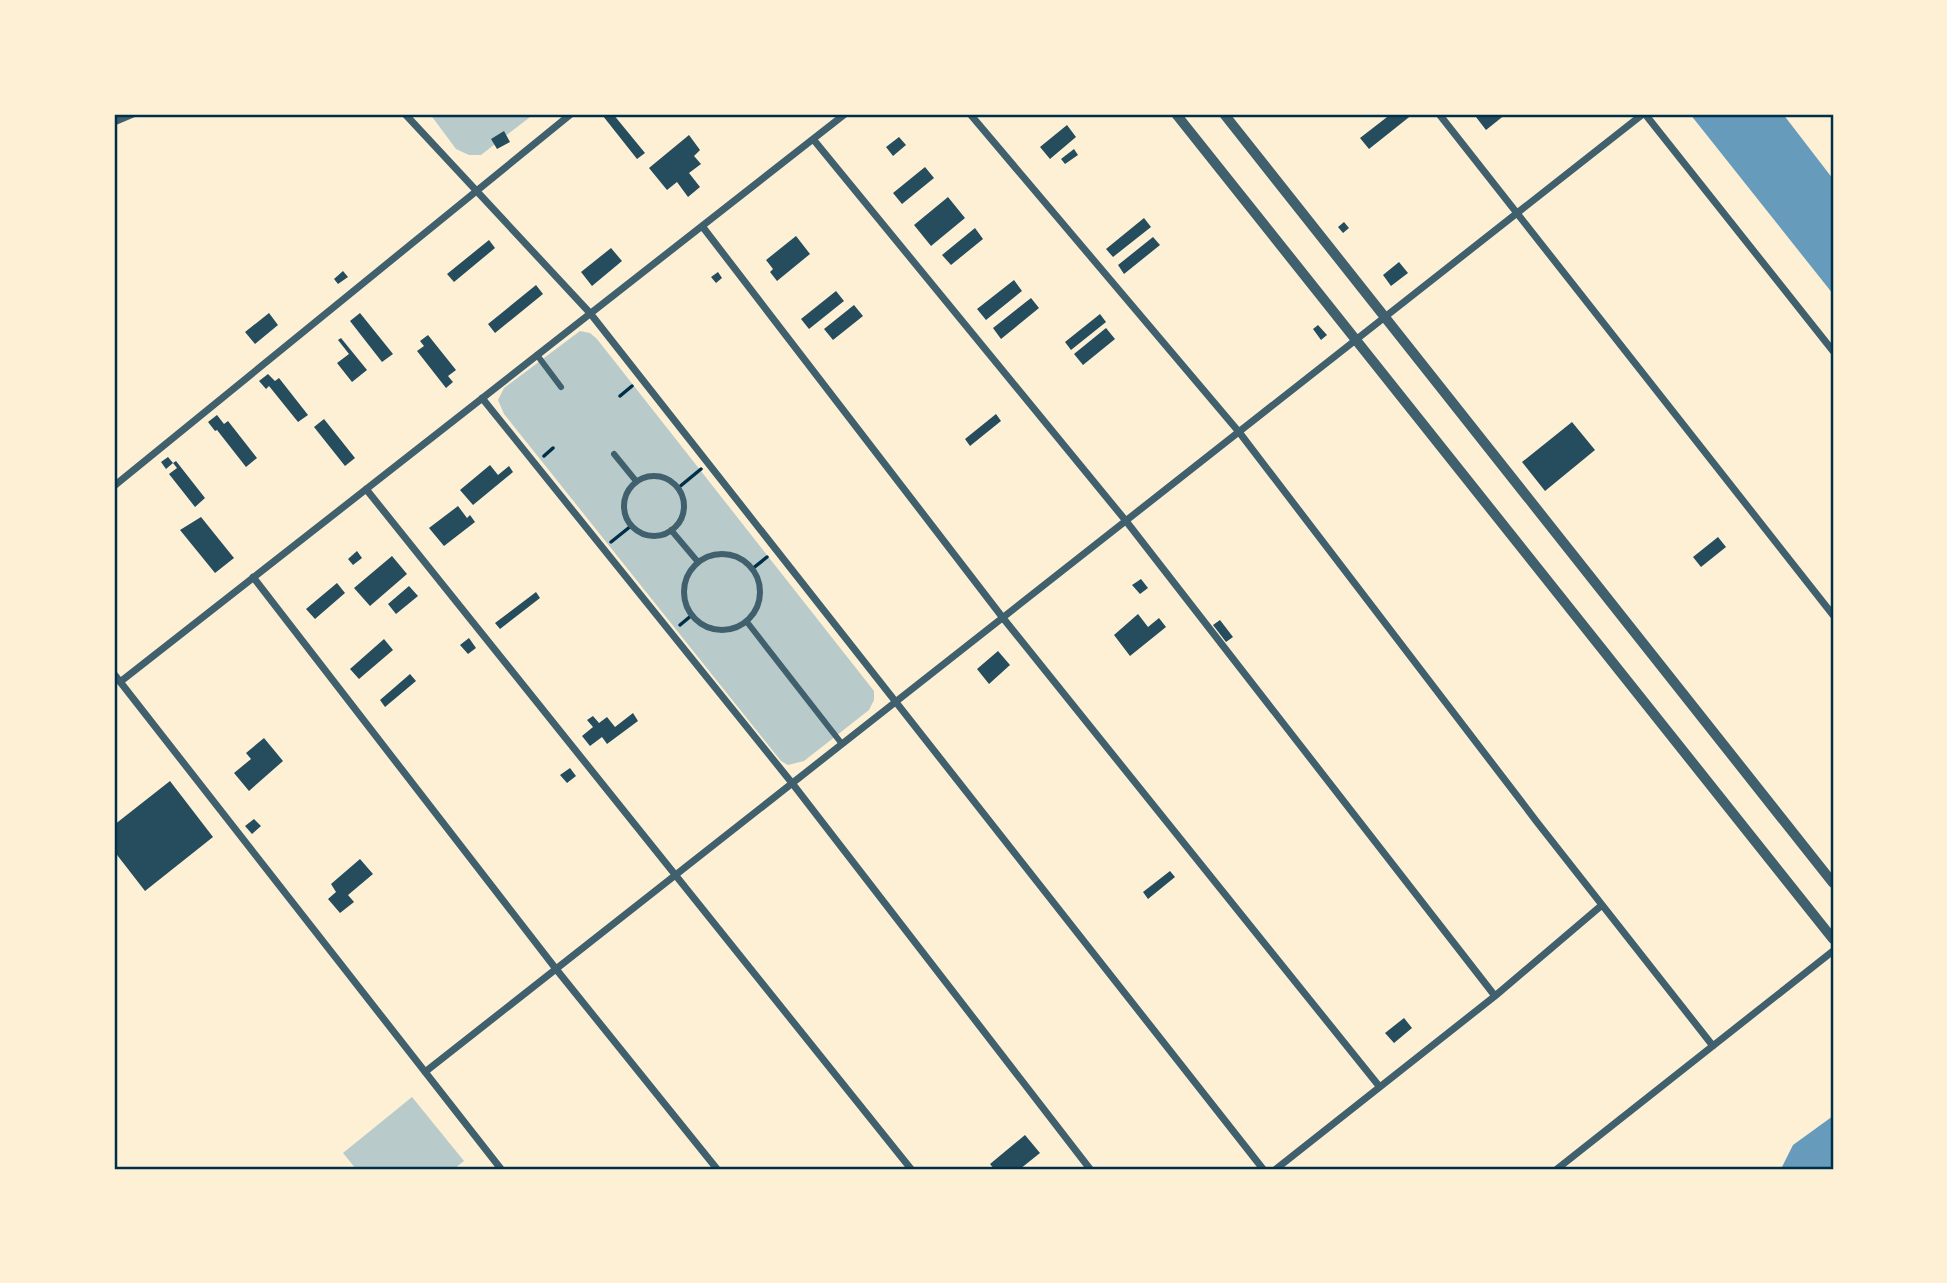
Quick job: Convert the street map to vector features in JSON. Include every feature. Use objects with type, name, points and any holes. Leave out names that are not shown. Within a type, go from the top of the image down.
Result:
[{"type":"street","points":[[114,122],[133,114]]},
{"type":"street","points":[[405,114],[590,313],[1263,1169]]},
{"type":"street","points":[[114,486],[571,114]]},
{"type":"street","points":[[120,682],[845,114]]},
{"type":"street","points":[[970,114],[1238,432],[1713,1046]]},
{"type":"street","points":[[1176,114],[1833,939]]},
{"type":"street","points":[[1224,114],[1833,883]]},
{"type":"street","points":[[1439,114],[1833,615]]},
{"type":"street","points":[[425,1072],[1644,114],[1833,351]]},
{"type":"street","points":[[813,139],[1126,521],[1494,996]]},
{"type":"street","points":[[702,226],[1003,618],[1380,1086]]},
{"type":"street","points":[[537,355],[561,387]]},
{"type":"street","points":[[482,398],[792,783],[1090,1169]]},
{"type":"street","points":[[614,454],[636,481]]},
{"type":"street","points":[[648,476],[660,476],[672,481],[678,488],[683,496],[684,509],[680,521],[671,530],[654,536],[631,526],[625,515],[624,503],[628,490],[636,481],[648,476]]},
{"type":"street","points":[[366,489],[911,1169]]},
{"type":"street","points":[[671,530],[698,562]]},
{"type":"street","points":[[730,554],[740,558],[752,569],[759,583],[760,594],[758,605],[747,622],[725,631],[714,630],[695,620],[689,611],[684,590],[691,569],[698,562],[708,556],[730,554]]},
{"type":"street","points":[[253,577],[556,970],[717,1169]]},
{"type":"street","points":[[747,622],[842,744]]},
{"type":"street","points":[[114,674],[501,1169]]},
{"type":"street","points":[[1276,1169],[1494,996],[1602,905]]},
{"type":"street","points":[[1556,1169],[1833,951]]},
{"type":"path","points":[[678,488],[708,463]]},
{"type":"path","points":[[603,548],[631,526]]},
{"type":"path","points":[[752,569],[776,550]]},
{"type":"shaded area","points":[[430,114],[534,114],[481,155],[469,155],[456,149]]},
{"type":"shaded area","points":[[580,331],[590,333],[597,339],[874,691],[874,700],[869,710],[804,761],[788,765],[781,761],[504,414],[498,400],[504,388]]},
{"type":"shaded area","points":[[412,1097],[464,1161],[454,1169],[356,1169],[343,1153]]},
{"type":"water","points":[[1690,114],[1783,114],[1833,179],[1833,294]]},
{"type":"water","points":[[1833,1116],[1833,1169],[1781,1169],[1793,1145]]},
{"type":"building","points":[[613,114],[645,153],[637,159],[603,116]]},
{"type":"building","points":[[1391,114],[1413,114],[1369,149],[1360,138]]},
{"type":"building","points":[[1480,114],[1506,114],[1486,130],[1476,117]]},
{"type":"building","points":[[1067,125],[1076,137],[1050,159],[1040,147]]},
{"type":"building","points":[[504,131],[510,142],[497,149],[491,139]]},
{"type":"building","points":[[689,135],[700,150],[694,156],[701,164],[689,173],[700,187],[688,197],[677,182],[667,190],[649,168]]},
{"type":"building","points":[[899,137],[906,145],[893,156],[886,147]]},
{"type":"building","points":[[1074,149],[1078,155],[1065,164],[1061,159]]},
{"type":"building","points":[[925,167],[934,178],[902,204],[893,193]]},
{"type":"building","points":[[948,197],[965,218],[931,246],[914,225]]},
{"type":"building","points":[[1144,218],[1151,227],[1113,257],[1106,249]]},
{"type":"building","points":[[1344,222],[1349,228],[1343,233],[1338,227]]},
{"type":"building","points":[[975,228],[983,239],[951,265],[942,255]]},
{"type":"building","points":[[796,236],[810,254],[777,281],[766,260]]},
{"type":"building","points":[[1153,237],[1160,245],[1124,274],[1118,265]]},
{"type":"building","points":[[489,240],[495,248],[454,282],[447,274]]},
{"type":"building","points":[[611,248],[622,261],[592,286],[581,272]]},
{"type":"building","points":[[1399,262],[1408,273],[1391,286],[1383,275]]},
{"type":"building","points":[[343,271],[348,277],[338,284],[334,279]]},
{"type":"building","points":[[718,272],[722,278],[716,283],[711,277]]},
{"type":"building","points":[[1014,280],[1022,291],[986,320],[977,309]]},
{"type":"building","points":[[536,285],[543,294],[495,333],[488,324]]},
{"type":"building","points":[[836,291],[844,301],[809,329],[801,319]]},
{"type":"building","points":[[1031,298],[1039,308],[1001,339],[993,328]]},
{"type":"building","points":[[854,305],[863,316],[833,340],[824,329]]},
{"type":"building","points":[[269,313],[278,325],[255,344],[245,332]]},
{"type":"building","points":[[360,313],[393,354],[382,362],[350,321]]},
{"type":"building","points":[[1100,314],[1106,322],[1071,350],[1065,342]]},
{"type":"building","points":[[1318,325],[1327,335],[1321,340],[1313,329]]},
{"type":"building","points":[[1106,328],[1115,339],[1083,365],[1074,354]]},
{"type":"building","points":[[428,335],[456,370],[448,376],[453,382],[446,388],[417,351],[424,346],[420,341]]},
{"type":"building","points":[[341,338],[367,370],[352,382],[337,363],[349,354],[338,340]]},
{"type":"building","points":[[268,374],[275,381],[279,378],[308,415],[298,422],[269,386],[266,389],[259,381]]},
{"type":"building","points":[[996,414],[1001,421],[970,446],[965,439]]},
{"type":"building","points":[[217,415],[224,424],[228,421],[257,458],[246,467],[208,422]]},
{"type":"building","points":[[324,419],[355,458],[345,466],[314,427]]},
{"type":"building","points":[[1572,422],[1595,450],[1545,491],[1522,462]]},
{"type":"building","points":[[168,457],[173,463],[166,469],[161,462]]},
{"type":"building","points":[[176,461],[205,498],[195,507],[169,474],[177,468],[173,463]]},
{"type":"building","points":[[490,465],[498,475],[509,466],[513,472],[473,505],[460,490]]},
{"type":"building","points":[[458,506],[467,518],[470,515],[475,522],[444,546],[429,528]]},
{"type":"building","points":[[201,517],[234,558],[215,573],[180,530]]},
{"type":"building","points":[[1718,537],[1726,547],[1701,567],[1693,557]]},
{"type":"building","points":[[357,551],[362,558],[353,565],[348,559]]},
{"type":"building","points":[[392,556],[407,574],[370,606],[354,588]]},
{"type":"building","points":[[1141,579],[1148,588],[1140,594],[1132,585]]},
{"type":"building","points":[[337,583],[345,593],[315,619],[306,609]]},
{"type":"building","points":[[409,586],[418,596],[396,614],[388,604]]},
{"type":"building","points":[[536,592],[540,598],[500,629],[495,623]]},
{"type":"building","points":[[1138,614],[1148,627],[1159,618],[1166,627],[1130,656],[1114,635]]},
{"type":"building","points":[[1220,620],[1233,637],[1226,642],[1213,625]]},
{"type":"building","points":[[469,638],[476,648],[468,654],[460,645]]},
{"type":"building","points":[[384,639],[393,650],[359,679],[350,669]]},
{"type":"building","points":[[998,651],[1010,665],[989,684],[977,669]]},
{"type":"building","points":[[410,674],[416,681],[385,707],[380,700]]},
{"type":"building","points":[[633,713],[638,721],[607,744],[602,737],[590,746],[582,736],[593,727],[587,720],[593,716],[599,723],[607,717],[615,727]]},
{"type":"building","points":[[264,738],[283,761],[249,791],[234,773],[251,759],[246,753]]},
{"type":"building","points":[[570,768],[576,776],[567,783],[560,775]]},
{"type":"building","points":[[170,781],[213,837],[145,891],[114,851],[114,825]]},
{"type":"building","points":[[254,819],[261,826],[252,834],[245,826]]},
{"type":"building","points":[[360,859],[373,874],[348,895],[354,902],[340,913],[328,899],[336,892],[331,884]]},
{"type":"building","points":[[1170,871],[1175,877],[1148,899],[1143,892]]},
{"type":"building","points":[[1404,1018],[1412,1028],[1394,1043],[1385,1033]]},
{"type":"building","points":[[1025,1135],[1040,1153],[1020,1169],[994,1169],[990,1164]]}]
